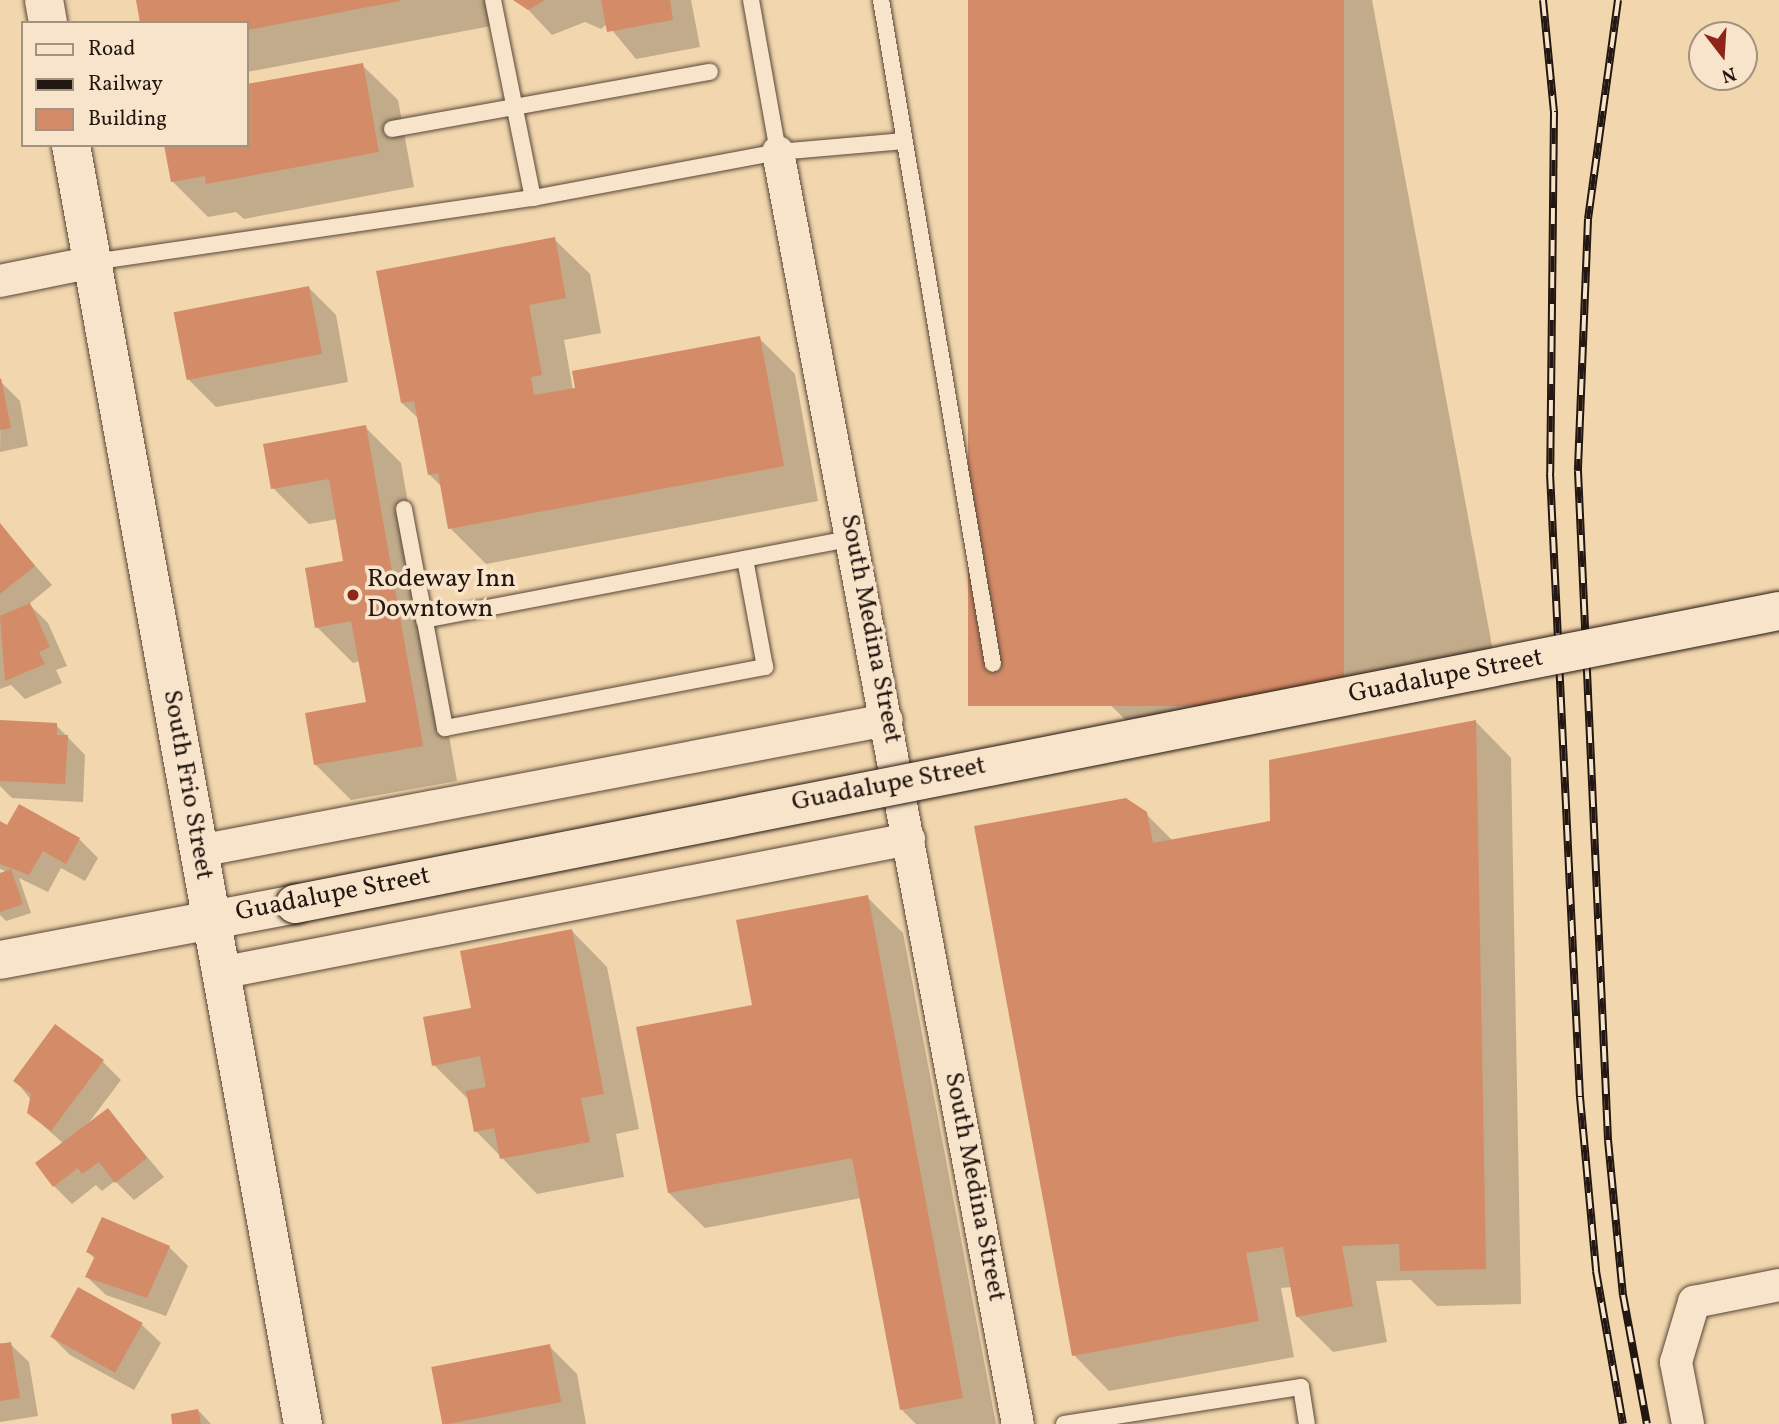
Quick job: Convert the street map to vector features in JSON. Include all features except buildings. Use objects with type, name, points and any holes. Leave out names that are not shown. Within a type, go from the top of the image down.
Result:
[{"type":"main road","points":[[44,0],[48,21]]},
{"type":"main road","name":"South Frio Street","points":[[71,147],[303,1424]]},
{"type":"main road","name":"Guadalupe Street","points":[[0,960],[1779,611]]},
{"type":"street","name":"South Medina Street","points":[[778,152],[853,538],[1018,1424]]},
{"type":"street","points":[[0,281],[93,262]]},
{"type":"street","points":[[199,851],[887,720]]},
{"type":"street","points":[[220,974],[909,839]]},
{"type":"street","points":[[1688,1424],[1676,1362],[1694,1302],[1779,1285]]},
{"type":"lane","points":[[492,0],[512,108],[533,198]]},
{"type":"lane","name":"South Medina Street","points":[[751,0],[778,152]]},
{"type":"lane","points":[[881,0],[993,663]]},
{"type":"lane","points":[[392,130],[710,72]]},
{"type":"lane","points":[[93,262],[533,198],[778,152],[905,141]]},
{"type":"lane","points":[[404,509],[445,728],[765,667],[745,559]]},
{"type":"lane","points":[[424,620],[853,538]]},
{"type":"lane","points":[[1064,1424],[1301,1387],[1307,1424]]},
{"type":"railway","points":[[1543,0],[1554,112],[1550,473],[1580,1097],[1596,1271],[1623,1424]]},
{"type":"railway","points":[[1618,0],[1588,219],[1578,471],[1608,1140],[1623,1295],[1647,1424]]},
{"type":"place","name":"Rodeway Inn Downtown","points":[[353,595]]}]
